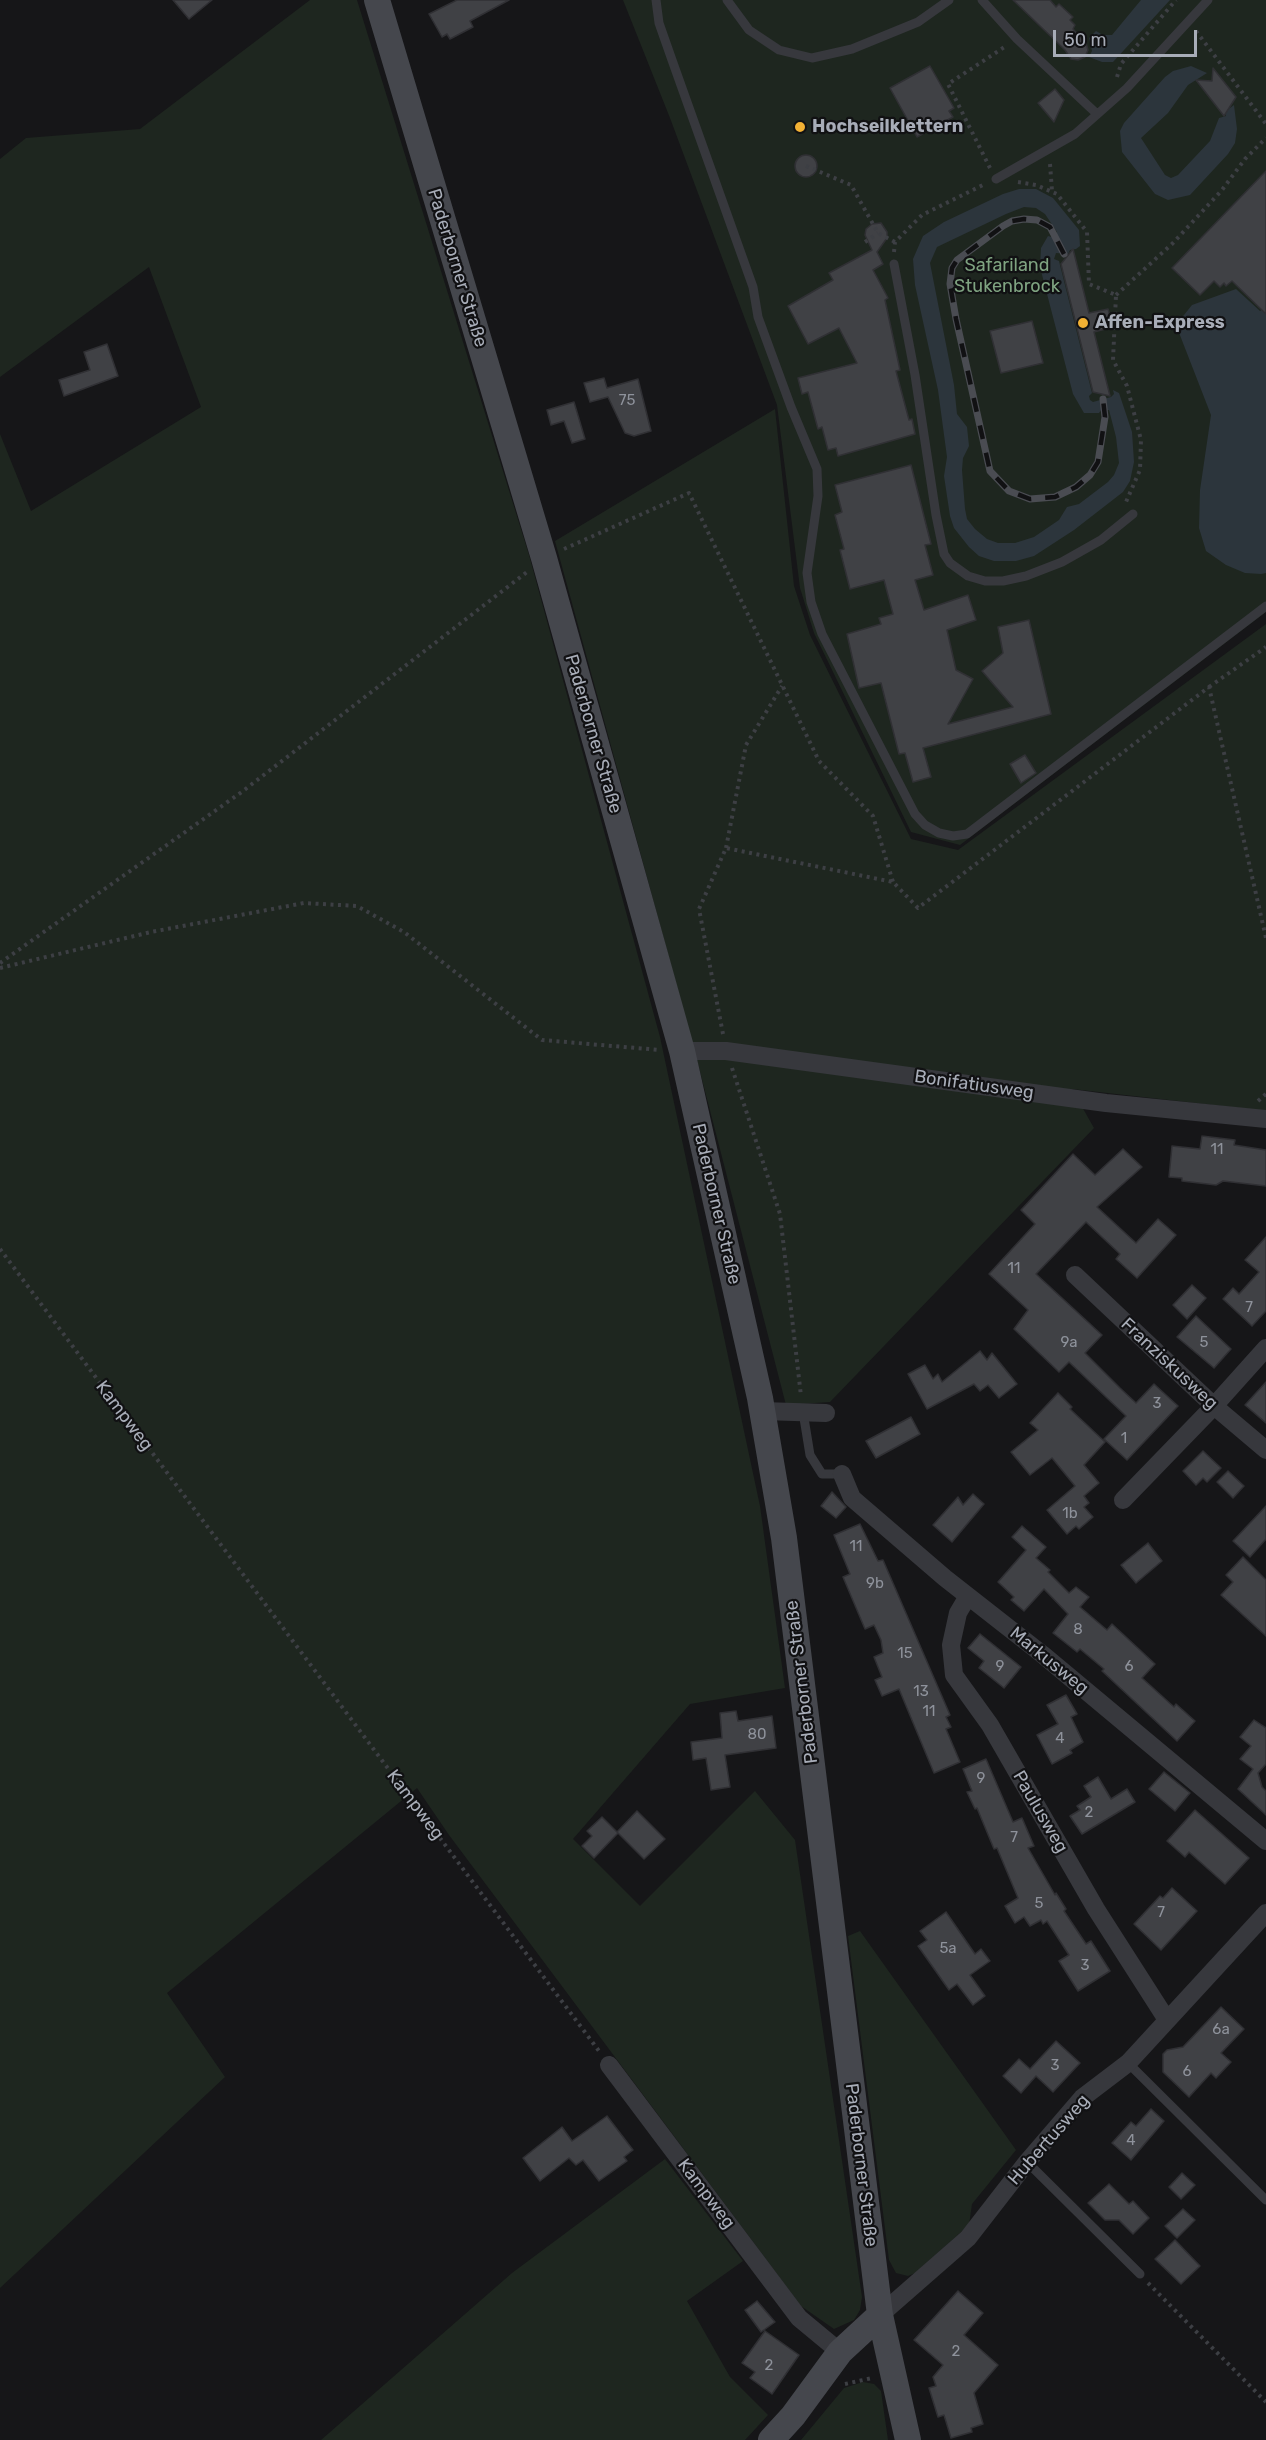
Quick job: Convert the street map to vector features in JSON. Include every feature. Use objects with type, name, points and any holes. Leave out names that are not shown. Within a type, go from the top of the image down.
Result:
[{"type":"main road","name":"Paderborner Straße","points":[[377,0],[544,558],[682,1051],[762,1411],[784,1538],[880,2315],[908,2440]]},
{"type":"main road","points":[[771,2440],[793,2416],[840,2352],[880,2315]]},
{"type":"street","name":"Bonifatiusweg","points":[[682,1051],[726,1051],[1106,1102],[1266,1119]]},
{"type":"street","name":"Franziskusweg","points":[[1075,1275],[1214,1406],[1266,1450]]},
{"type":"street","points":[[1123,1500],[1214,1406],[1266,1348]]},
{"type":"street","points":[[762,1411],[826,1413]]},
{"type":"street","name":"Markusweg","points":[[842,1474],[852,1498],[1266,1841]]},
{"type":"street","name":"Paulusweg","points":[[968,1596],[958,1613],[951,1645],[954,1675],[990,1725],[1096,1909],[1167,2020]]},
{"type":"street","name":"Hubertusweg","points":[[880,2315],[968,2238],[1027,2162],[1082,2098],[1128,2063],[1266,1913]]},
{"type":"street","name":"Kampweg","points":[[609,2066],[799,2318],[840,2352]]},
{"type":"lane","points":[[656,0],[660,23],[672,60],[753,287],[758,317],[791,407],[818,469],[818,496],[807,573],[811,602],[831,651],[915,814],[925,825],[939,833],[953,836],[967,834],[1266,606]]},
{"type":"lane","points":[[727,0],[749,30],[778,50],[812,58],[852,49],[918,22],[949,0]]},
{"type":"lane","points":[[982,0],[1017,39],[1097,114]]},
{"type":"lane","points":[[996,179],[1075,134],[1127,88],[1208,0]]},
{"type":"lane","points":[[894,264],[915,375],[936,515],[945,554],[950,563],[958,571],[985,581],[1003,581],[1026,576],[1062,562],[1101,540],[1133,514]]},
{"type":"lane","points":[[803,1412],[810,1455],[816,1465],[822,1474],[842,1474]]},
{"type":"lane","points":[[1128,2063],[1266,2200]]},
{"type":"lane","points":[[1027,2162],[1140,2274]]},
{"type":"path","points":[[1109,103],[1121,64],[1176,0]]},
{"type":"path","points":[[1189,22],[1266,124]]},
{"type":"path","points":[[996,179],[948,84],[1017,39]]},
{"type":"path","points":[[1133,514],[1124,506],[1140,470],[1141,440],[1127,386],[1113,360],[1116,295],[1173,243],[1266,138]]},
{"type":"path","points":[[1050,148],[1052,191]]},
{"type":"path","points":[[806,166],[851,185],[878,233],[895,242]]},
{"type":"path","points":[[894,264],[895,242],[922,215],[996,179],[1036,185],[1058,194],[1087,232],[1089,284],[1116,295]]},
{"type":"path","points":[[865,242],[878,233]]},
{"type":"path","points":[[0,963],[243,791],[544,558],[689,493],[819,761],[873,816],[893,882],[918,908],[1209,687],[1266,647]]},
{"type":"path","points":[[783,686],[746,745],[726,848],[699,909],[726,1051],[780,1214],[803,1412]]},
{"type":"path","points":[[1209,687],[1266,938]]},
{"type":"path","points":[[726,848],[893,882]]},
{"type":"path","points":[[0,968],[151,932],[304,903],[357,906],[404,932],[542,1040],[682,1051]]},
{"type":"path","name":"Kampweg","points":[[0,1249],[609,2066]]},
{"type":"path","points":[[1140,2274],[1266,2402]]},
{"type":"green space","points":[[310,0],[357,0],[529,555],[660,1037],[760,1506],[785,1688],[690,1704],[573,1839],[640,1906],[755,1791],[795,1840],[862,2297],[860,2310],[854,2320],[834,2329],[801,2306],[449,1835],[417,1788],[167,1993],[225,2077],[0,2288],[0,434],[31,511],[201,407],[149,267],[0,377],[0,159],[26,138],[140,129]]},
{"type":"green space","name":"Safariland Stukenbrock","points":[[623,0],[1266,0],[1266,612],[960,845],[911,832],[814,633],[800,588],[777,405],[670,118]]},
{"type":"green space","points":[[775,409],[794,586],[810,635],[911,839],[958,850],[1266,624],[1266,1111],[1072,1089],[1094,1128],[830,1402],[786,1405],[698,1064],[555,541]]},
{"type":"green space","points":[[860,1931],[1016,2150],[972,2204],[969,2225],[915,2273],[908,2276],[896,2273],[889,2260],[848,1936]]},
{"type":"green space","points":[[665,2159],[743,2261],[687,2301],[730,2377],[768,2415],[745,2440],[321,2440],[512,2273]]},
{"type":"green space","points":[[863,2382],[874,2384],[881,2391],[888,2440],[801,2440],[844,2388]]},
{"type":"shaded area","points":[[1141,0],[1170,0],[1113,62],[1102,62],[1089,57],[1092,51],[1089,38],[1096,31],[1103,35],[1112,35]]},
{"type":"shaded area","points":[[1191,66],[1207,73],[1188,85],[1168,113],[1141,138],[1165,175],[1171,178],[1178,175],[1210,141],[1219,118],[1226,116],[1226,111],[1234,105],[1237,129],[1235,143],[1228,154],[1190,195],[1168,200],[1155,194],[1122,152],[1120,131],[1124,123],[1165,77],[1173,71]]},
{"type":"shaded area","points":[[1019,189],[1036,189],[1053,198],[1079,230],[1080,246],[1070,250],[1068,254],[1056,253],[1054,259],[1059,261],[1092,393],[1089,396],[1090,400],[1093,402],[1111,397],[1114,394],[1113,390],[1119,393],[1132,432],[1134,462],[1130,481],[1123,492],[1074,530],[1034,556],[1016,561],[994,561],[979,556],[954,528],[944,476],[947,457],[938,390],[915,285],[913,259],[923,236],[944,222],[1003,194]],"holes":[[[1024,207],[1036,208],[1045,214],[1057,232],[1052,237],[1048,236],[1041,248],[1040,267],[1073,394],[1084,413],[1109,410],[1116,437],[1119,463],[1108,482],[1079,504],[1067,507],[1059,520],[1034,537],[1015,543],[998,543],[987,539],[967,519],[962,470],[963,458],[969,446],[967,427],[957,414],[954,385],[930,263],[937,247],[1006,214]]]},
{"type":"shaded area","points":[[1236,289],[1260,311],[1266,306],[1266,573],[1261,574],[1245,573],[1226,565],[1206,551],[1199,528],[1200,490],[1211,415],[1176,325],[1192,305]]},
{"type":"building","points":[[173,0],[212,0],[189,19]]},
{"type":"building","points":[[457,0],[509,0],[470,21],[473,27],[450,39],[447,34],[442,37],[429,14]]},
{"type":"building","points":[[1013,0],[1050,0],[1056,7],[1059,4],[1073,17],[1070,20],[1075,25],[1073,29],[1086,43],[1088,50],[1085,57],[1078,60],[1071,59],[1065,50]]},
{"type":"building","points":[[930,66],[954,108],[949,111],[953,117],[917,137],[890,88]]},
{"type":"building","points":[[1213,68],[1236,97],[1224,116],[1196,80],[1212,81]]},
{"type":"building","points":[[1055,89],[1064,100],[1054,122],[1038,103]]},
{"type":"building","points":[[806,155],[814,158],[817,166],[814,174],[806,177],[798,174],[795,166],[798,158]]},
{"type":"building","points":[[1266,171],[1266,314],[1232,281],[1220,287],[1214,281],[1200,295],[1172,268]]},
{"type":"building","points":[[881,223],[887,232],[887,238],[877,252],[883,264],[873,270],[888,298],[885,300],[900,370],[896,371],[915,434],[838,456],[836,448],[828,450],[822,427],[818,429],[808,392],[802,394],[798,378],[857,363],[839,328],[808,344],[788,306],[833,280],[829,273],[872,250],[865,235],[866,229],[872,224]]},
{"type":"building","points":[[1073,249],[1089,313],[1108,309],[1113,327],[1094,332],[1110,396],[1093,392],[1061,264]]},
{"type":"building","points":[[1032,321],[1043,363],[1001,373],[990,331]]},
{"type":"building","points":[[107,344],[118,376],[64,396],[59,380],[90,370],[84,352]]},
{"type":"building","points":[[604,378],[607,388],[638,379],[651,431],[634,436],[625,433],[608,397],[590,402],[584,383]]},
{"type":"building","points":[[574,402],[585,439],[572,443],[564,421],[551,425],[547,410]]},
{"type":"building","points":[[911,465],[931,544],[925,545],[933,575],[915,580],[924,610],[968,595],[976,620],[947,630],[956,670],[973,679],[948,724],[1013,707],[982,671],[1003,653],[998,627],[1029,620],[1051,714],[923,748],[931,777],[913,782],[905,753],[899,754],[881,683],[859,688],[847,634],[881,624],[879,618],[893,614],[884,580],[850,589],[840,550],[844,549],[835,515],[842,512],[835,485]]},
{"type":"building","points":[[1025,755],[1036,773],[1021,783],[1010,764]]},
{"type":"building","points":[[1202,1136],[1235,1140],[1234,1145],[1266,1150],[1266,1186],[1223,1181],[1216,1185],[1169,1177],[1172,1146],[1200,1149]]},
{"type":"building","points":[[1123,1149],[1142,1167],[1097,1207],[1136,1243],[1158,1219],[1176,1235],[1137,1278],[1116,1259],[1120,1254],[1086,1222],[1036,1274],[1102,1335],[1085,1353],[1136,1403],[1154,1384],[1178,1406],[1127,1460],[1104,1439],[1126,1416],[1069,1362],[1059,1372],[1014,1329],[1028,1310],[989,1274],[1035,1224],[1021,1210],[1073,1154],[1095,1175]]},
{"type":"building","points":[[1266,1237],[1266,1311],[1252,1326],[1223,1299],[1233,1288],[1239,1294],[1259,1272],[1245,1260]]},
{"type":"building","points":[[1192,1285],[1206,1298],[1187,1319],[1173,1305]]},
{"type":"building","points":[[1196,1316],[1231,1349],[1214,1368],[1177,1337]]},
{"type":"building","points":[[980,1351],[987,1360],[992,1353],[1017,1384],[999,1398],[988,1385],[980,1391],[974,1384],[927,1409],[908,1374],[925,1365],[933,1379],[938,1374],[942,1382]]},
{"type":"building","points":[[1266,1382],[1266,1423],[1245,1405]]},
{"type":"building","points":[[1058,1393],[1072,1407],[1070,1409],[1105,1442],[1084,1465],[1099,1483],[1084,1496],[1089,1503],[1084,1507],[1093,1517],[1079,1529],[1076,1526],[1067,1534],[1047,1510],[1075,1486],[1052,1458],[1030,1475],[1011,1452],[1038,1430],[1030,1423]]},
{"type":"building","points":[[911,1417],[920,1434],[876,1458],[866,1441]]},
{"type":"building","points":[[1203,1451],[1221,1468],[1207,1482],[1203,1478],[1196,1485],[1183,1471]]},
{"type":"building","points":[[1228,1471],[1244,1486],[1233,1498],[1217,1482]]},
{"type":"building","points":[[832,1492],[846,1507],[836,1518],[821,1506]]},
{"type":"building","points":[[973,1494],[984,1504],[952,1542],[933,1525],[958,1497],[963,1505]]},
{"type":"building","points":[[1266,1506],[1266,1539],[1250,1557],[1233,1541]]},
{"type":"building","points":[[860,1524],[878,1561],[883,1560],[950,1715],[946,1717],[951,1727],[946,1729],[960,1762],[934,1773],[899,1689],[882,1696],[875,1680],[882,1677],[874,1657],[883,1653],[881,1640],[874,1625],[865,1629],[843,1577],[850,1574],[834,1535]]},
{"type":"building","points":[[1022,1526],[1046,1547],[1036,1558],[1050,1570],[1048,1572],[1069,1593],[1076,1587],[1089,1597],[1080,1607],[1107,1630],[1112,1624],[1155,1664],[1142,1678],[1174,1707],[1176,1704],[1195,1721],[1177,1741],[1102,1671],[1104,1669],[1080,1649],[1077,1652],[1053,1633],[1068,1614],[1044,1589],[1024,1611],[1011,1600],[1014,1597],[998,1582],[1026,1550],[1012,1537]]},
{"type":"building","points":[[1148,1543],[1162,1561],[1136,1583],[1121,1565]]},
{"type":"building","points":[[1243,1557],[1266,1580],[1266,1636],[1221,1595],[1233,1582],[1226,1575]]},
{"type":"building","points":[[980,1634],[1021,1667],[1004,1688],[979,1668],[984,1661],[968,1648]]},
{"type":"building","points":[[1066,1695],[1077,1714],[1071,1717],[1083,1742],[1070,1750],[1072,1753],[1052,1764],[1037,1735],[1058,1724],[1047,1705]]},
{"type":"building","points":[[736,1711],[738,1721],[772,1716],[776,1748],[725,1755],[730,1787],[711,1790],[706,1758],[693,1760],[691,1742],[722,1738],[720,1713]]},
{"type":"building","points":[[1254,1720],[1266,1728],[1266,1764],[1258,1773],[1262,1787],[1266,1791],[1266,1815],[1238,1789],[1253,1769],[1240,1759],[1251,1746],[1240,1737]]},
{"type":"building","points":[[986,1759],[1013,1822],[1022,1818],[1034,1846],[1028,1848],[1055,1895],[1056,1893],[1066,1909],[1064,1911],[1086,1944],[1091,1941],[1110,1971],[1078,1991],[1059,1961],[1069,1955],[1047,1921],[1043,1924],[1041,1920],[1030,1926],[1024,1917],[1015,1923],[1005,1906],[1018,1898],[997,1848],[994,1849],[977,1808],[975,1809],[967,1792],[972,1791],[963,1769]]},
{"type":"building","points":[[1164,1772],[1190,1793],[1175,1811],[1149,1789]]},
{"type":"building","points":[[1098,1777],[1111,1799],[1127,1789],[1135,1802],[1082,1834],[1070,1816],[1080,1810],[1077,1806],[1091,1797],[1084,1786]]},
{"type":"building","points":[[1195,1810],[1249,1858],[1225,1884],[1189,1852],[1185,1857],[1167,1841]]},
{"type":"building","points":[[637,1811],[665,1839],[644,1859],[617,1832]]},
{"type":"building","points":[[602,1817],[618,1833],[594,1858],[582,1846],[592,1836],[587,1831]]},
{"type":"building","points":[[1172,1888],[1197,1911],[1161,1950],[1134,1924],[1160,1896],[1163,1898]]},
{"type":"building","points":[[946,1912],[975,1954],[981,1949],[990,1961],[970,1975],[985,1996],[973,2005],[957,1984],[949,1990],[918,1946],[927,1940],[920,1931]]},
{"type":"building","points":[[1221,2007],[1244,2029],[1221,2053],[1231,2062],[1216,2078],[1211,2073],[1189,2097],[1163,2072],[1163,2054],[1167,2050],[1183,2047]]},
{"type":"building","points":[[1056,2041],[1080,2063],[1053,2092],[1036,2076],[1021,2093],[1003,2076],[1019,2059],[1030,2069]]},
{"type":"building","points":[[1151,2109],[1164,2121],[1131,2160],[1112,2143],[1131,2122],[1136,2126]]},
{"type":"building","points":[[607,2116],[633,2150],[624,2157],[627,2161],[599,2181],[583,2160],[576,2165],[569,2158],[540,2181],[523,2158],[562,2127],[572,2141]]},
{"type":"building","points":[[1182,2173],[1195,2185],[1181,2199],[1169,2187]]},
{"type":"building","points":[[1109,2184],[1129,2204],[1133,2201],[1149,2218],[1133,2234],[1119,2220],[1105,2220],[1088,2203]]},
{"type":"building","points":[[1183,2209],[1195,2220],[1177,2238],[1165,2226]]},
{"type":"building","points":[[1175,2240],[1200,2266],[1181,2284],[1155,2259]]},
{"type":"building","points":[[958,2291],[983,2313],[964,2335],[998,2365],[974,2393],[983,2424],[971,2428],[972,2432],[951,2438],[944,2415],[938,2417],[929,2388],[936,2386],[933,2377],[943,2365],[914,2340]]},
{"type":"building","points":[[757,2301],[775,2322],[761,2332],[745,2310]]},
{"type":"building","points":[[765,2331],[799,2355],[772,2394],[750,2378],[755,2372],[742,2363]]},
{"type":"railway","points":[[1064,254],[1050,227],[1037,220],[1024,219],[1012,221],[1003,226],[957,260],[952,268],[950,284],[956,319],[990,471],[1009,491],[1030,499],[1055,497],[1076,487],[1090,475],[1098,462],[1105,417],[1103,399]]},
{"type":"place","name":"Hochseilklettern","points":[[800,127]]},
{"type":"place","name":"Affen-Express","points":[[1083,323]]}]
